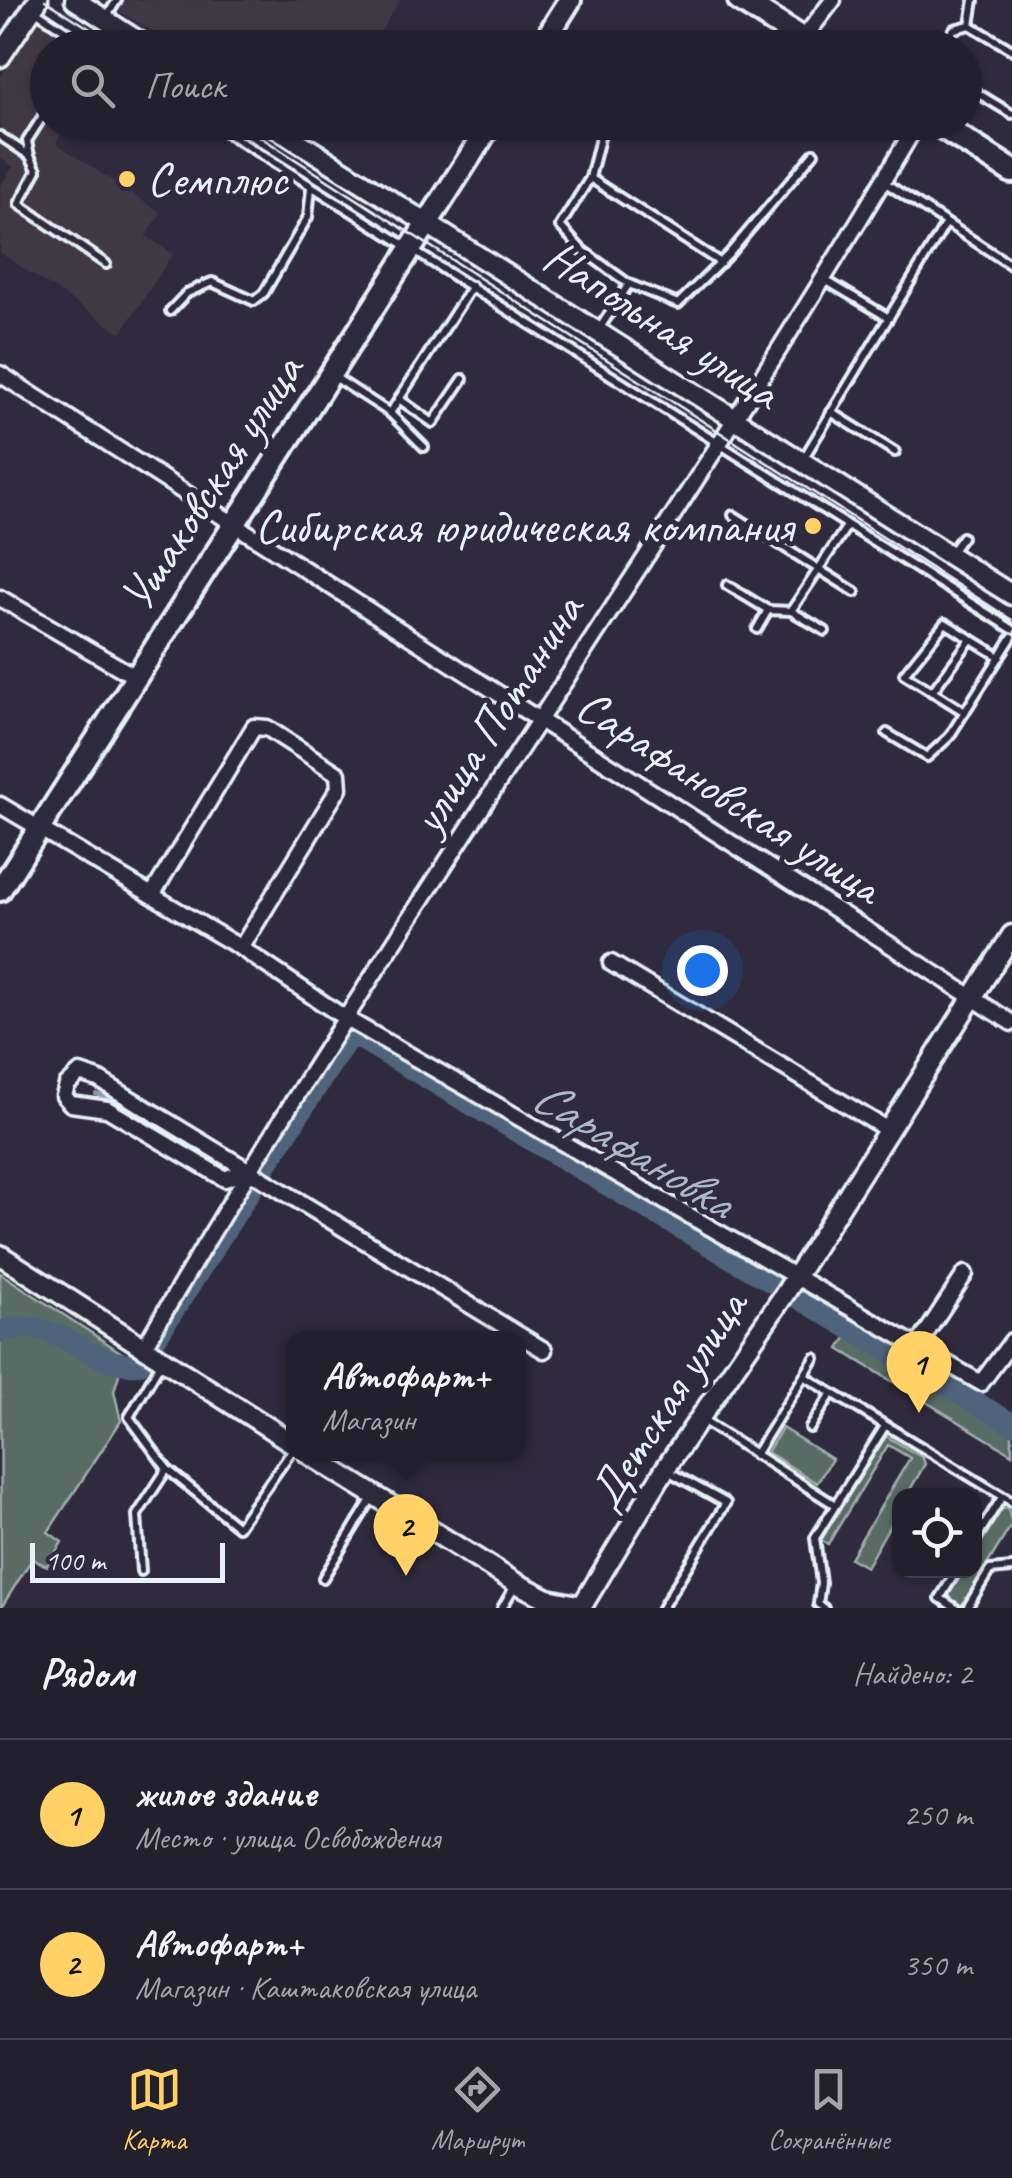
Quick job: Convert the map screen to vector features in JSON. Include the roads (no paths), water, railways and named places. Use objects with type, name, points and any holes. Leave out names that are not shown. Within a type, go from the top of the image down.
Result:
[{"type":"main road","points":[[551,30],[570,0]]},
{"type":"main road","points":[[740,0],[788,30]]},
{"type":"main road","points":[[761,0],[794,30]]},
{"type":"main road","name":"Ушаковская улица","points":[[0,890],[480,140]]},
{"type":"main road","points":[[963,140],[1012,171]]},
{"type":"street","points":[[75,0],[122,30]]},
{"type":"street","points":[[816,30],[833,0]]},
{"type":"street","points":[[0,57],[35,4]]},
{"type":"street","name":"Напольная улица","points":[[296,140],[1012,594]]},
{"type":"street","name":"улица Потанина","points":[[143,1349],[247,1170],[735,418],[907,140]]},
{"type":"street","name":"Сарафановская улица","points":[[0,374],[1012,1023]]},
{"type":"street","points":[[0,598],[134,676]]},
{"type":"street","points":[[152,895],[254,727],[267,728],[338,774],[340,788],[241,948]]},
{"type":"street","points":[[0,805],[241,948],[346,1018],[981,1383],[1012,1341]]},
{"type":"street","name":"Детская улица","points":[[583,1607],[665,1470],[784,1294],[1012,935]]},
{"type":"street","points":[[611,963],[888,1130]]},
{"type":"street","points":[[247,1170],[225,1179],[107,1110],[71,1104],[64,1096],[68,1085],[80,1074],[98,1080],[247,1170],[513,1331]]},
{"type":"street","points":[[0,1255],[286,1441]]},
{"type":"street","points":[[917,1347],[965,1274]]},
{"type":"street","points":[[526,1339],[544,1350]]},
{"type":"street","points":[[319,1461],[516,1582],[548,1599],[583,1607]]},
{"type":"lane","points":[[105,19],[117,0]]},
{"type":"lane","points":[[970,26],[974,0]]},
{"type":"lane","points":[[35,4],[69,30]]},
{"type":"lane","points":[[953,30],[970,26],[977,30]]},
{"type":"lane","points":[[982,33],[1012,50]]},
{"type":"lane","points":[[982,96],[1012,114]]},
{"type":"lane","points":[[0,136],[30,156]]},
{"type":"lane","points":[[30,136],[27,141],[30,156],[37,170],[19,204],[106,264]]},
{"type":"lane","points":[[238,140],[412,246],[846,526],[1012,628]]},
{"type":"lane","points":[[600,140],[590,178],[560,226],[582,250],[629,284],[678,304],[720,262],[814,153]]},
{"type":"lane","points":[[590,178],[720,262]]},
{"type":"lane","points":[[882,181],[1012,266]]},
{"type":"lane","points":[[170,311],[187,293],[212,282],[254,301],[264,293],[308,217],[311,187]]},
{"type":"lane","points":[[802,461],[946,223]]},
{"type":"lane","points":[[822,278],[888,318]]},
{"type":"lane","points":[[598,330],[629,284]]},
{"type":"lane","points":[[390,413],[472,286]]},
{"type":"lane","points":[[329,373],[390,413],[424,447]]},
{"type":"lane","points":[[399,399],[434,424],[463,379]]},
{"type":"lane","points":[[832,412],[895,452]]},
{"type":"lane","points":[[733,515],[855,592]]},
{"type":"lane","points":[[790,610],[846,526]]},
{"type":"lane","points":[[950,555],[962,537]]},
{"type":"lane","points":[[726,585],[768,610],[790,610],[825,631]]},
{"type":"lane","points":[[757,629],[768,610]]},
{"type":"lane","points":[[964,712],[904,674],[944,623],[1000,657]]},
{"type":"lane","points":[[886,733],[928,757],[949,737],[1012,638]]},
{"type":"lane","points":[[932,692],[971,639]]},
{"type":"lane","points":[[756,1455],[816,1358]]},
{"type":"lane","points":[[162,1361],[129,1417],[167,1469],[238,1527],[286,1458]]},
{"type":"lane","points":[[804,1376],[1012,1502]]},
{"type":"lane","points":[[810,1428],[832,1393]]},
{"type":"lane","points":[[702,1420],[835,1506]]},
{"type":"lane","points":[[824,1608],[818,1604],[821,1583],[815,1538],[885,1426]]},
{"type":"lane","points":[[140,1570],[137,1515],[167,1469]]},
{"type":"lane","points":[[662,1608],[726,1503],[665,1470]]},
{"type":"lane","points":[[323,1578],[373,1496]]},
{"type":"lane","points":[[982,1529],[1002,1497]]},
{"type":"lane","points":[[967,1608],[990,1570],[1012,1568]]},
{"type":"lane","points":[[952,1578],[940,1598],[955,1608]]},
{"type":"lane","points":[[502,1608],[516,1582]]},
{"type":"waterway","name":"Сарафановка","points":[[261,1173],[351,1033],[1012,1424]]},
{"type":"waterway","points":[[96,1094],[116,1100],[230,1169]]},
{"type":"waterway","name":"Сарафановка","points":[[0,1332],[37,1329],[103,1358],[139,1364],[257,1180]]},
{"type":"tram line","points":[[45,0],[92,30]]},
{"type":"tram line","points":[[265,140],[1012,620]]},
{"type":"place","name":"Семплюс","points":[[127,179]]},
{"type":"place","name":"Сибирская юридическая компания","points":[[813,526]]},
{"type":"place","name":"жилое здание","points":[[919,1413]]},
{"type":"place","name":"Автофарт+","points":[[406,1576]]}]
